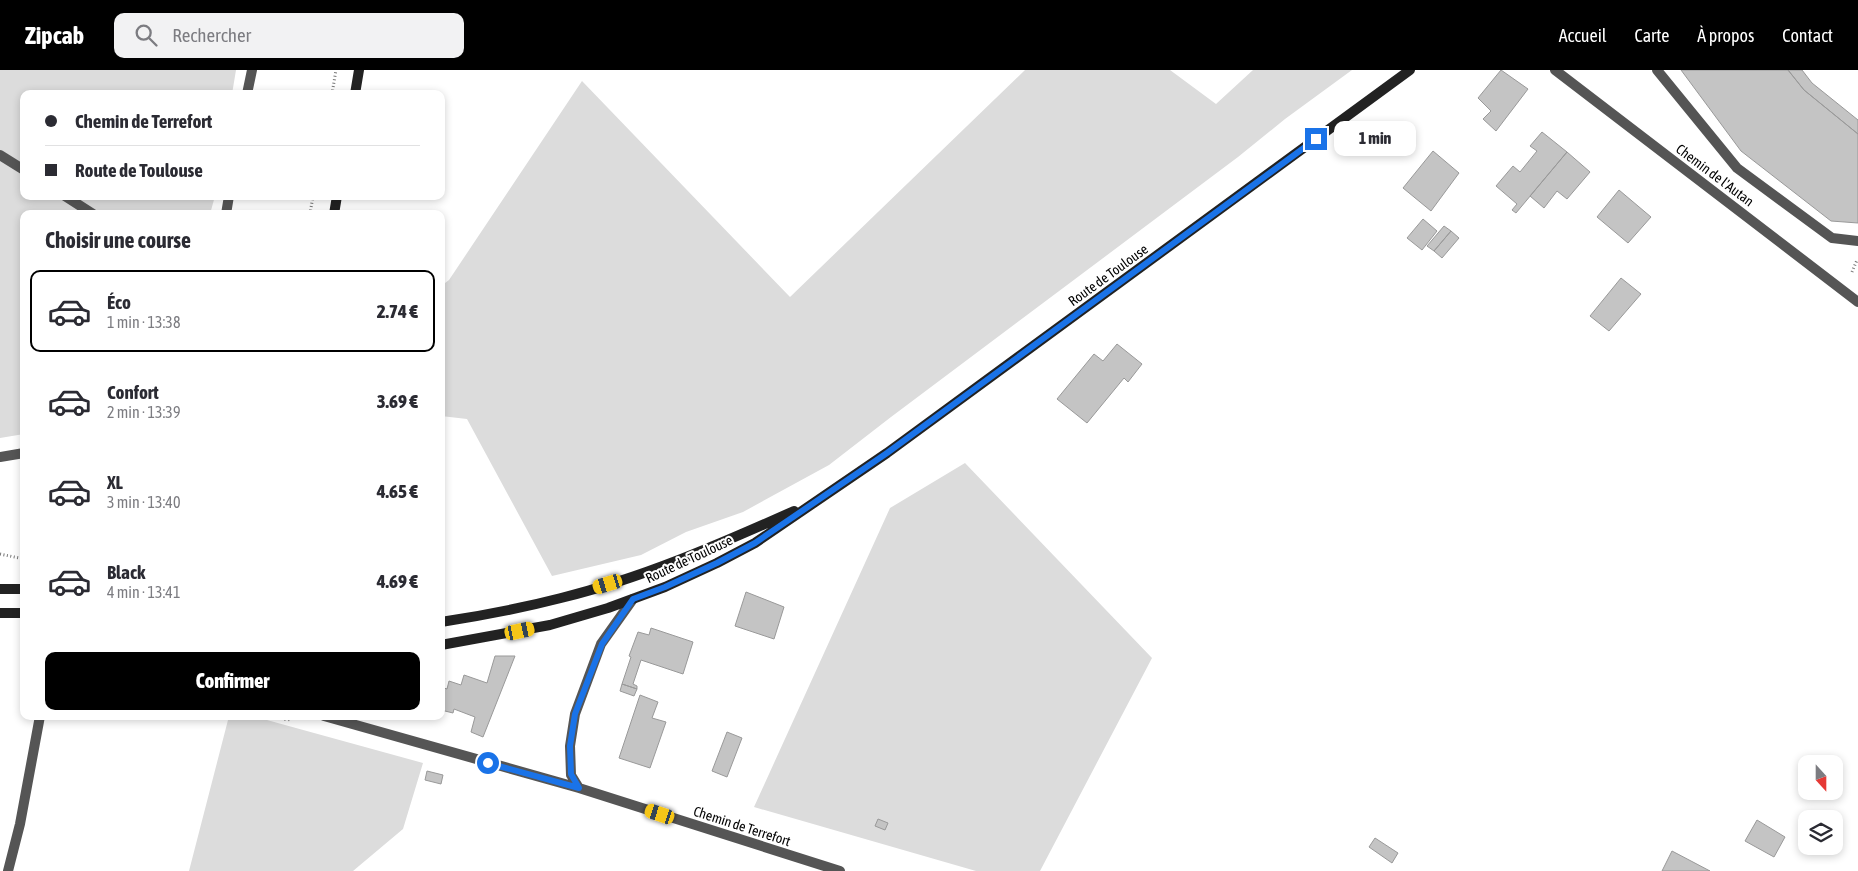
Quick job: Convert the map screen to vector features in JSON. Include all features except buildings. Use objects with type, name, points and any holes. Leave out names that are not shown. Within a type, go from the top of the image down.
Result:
[{"type":"main road","points":[[356,90],[359,70]]},
{"type":"main road","name":"Route de Toulouse","points":[[445,644],[550,625],[633,599],[665,587],[755,543],[911,436],[1410,70]]},
{"type":"main road","name":"Route de Toulouse","points":[[445,621],[562,598],[624,580],[687,557],[820,499]]},
{"type":"main road","points":[[0,590],[20,589]]},
{"type":"main road","points":[[0,613],[20,613]]},
{"type":"street","points":[[248,90],[252,70]]},
{"type":"street","name":"Chemin de l'Autan","points":[[1555,70],[1858,302]]},
{"type":"street","points":[[1657,70],[1737,168],[1832,238],[1858,240]]},
{"type":"street","points":[[0,155],[20,168]]},
{"type":"street","points":[[71,200],[87,210]]},
{"type":"street","points":[[0,457],[20,454]]},
{"type":"street","points":[[579,788],[571,774],[570,746],[575,714],[602,644],[633,599]]},
{"type":"street","points":[[8,871],[20,824],[39,720]]},
{"type":"street","name":"Chemin de Terrefort","points":[[338,720],[579,788],[840,871]]},
{"type":"path","points":[[333,90],[336,70]]},
{"type":"path","points":[[0,554],[20,558]]},
{"type":"shaded area","points":[[0,70],[236,70],[233,90],[20,90],[20,200],[214,200],[211,210],[20,210],[20,435],[0,438]]},
{"type":"shaded area","points":[[1025,70],[1170,70],[1216,104],[1253,70],[1352,70],[829,465],[743,512],[686,532],[641,555],[552,576],[467,419],[445,416],[445,283],[449,280],[582,81],[790,297]]},
{"type":"shaded area","points":[[965,463],[1152,658],[1040,871],[976,871],[754,807],[890,508]]},
{"type":"shaded area","points":[[228,720],[267,720],[423,763],[403,829],[353,871],[189,871]]},
{"type":"route","points":[[488,763],[579,788],[571,774],[570,746],[575,714],[602,644],[633,599],[665,587],[755,543],[887,453],[1316,139]]}]
